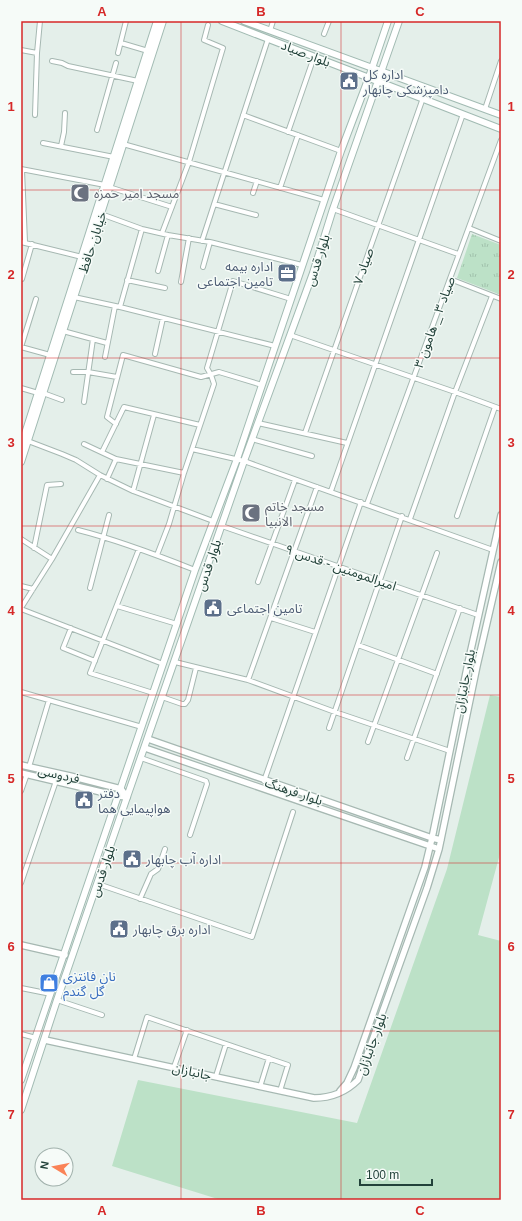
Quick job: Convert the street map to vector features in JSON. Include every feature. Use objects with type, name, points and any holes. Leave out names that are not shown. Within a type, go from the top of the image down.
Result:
[{"type":"main road","name":"خیابان حافظ","points":[[21,462],[23,442],[63,331],[101,214],[114,157],[157,21]]},
{"type":"main road","name":"خیابان حافظ","points":[[41,393],[50,355],[82,257],[123,144],[162,21]]},
{"type":"main road","name":"بلوار صیاد","points":[[222,21],[501,129]]},
{"type":"main road","name":"بلوار صیاد","points":[[244,21],[501,115]]},
{"type":"main road","name":"بلوار قدس","points":[[21,1080],[195,570],[237,459],[324,200],[388,21]]},
{"type":"main road","name":"بلوار قدس","points":[[21,1110],[57,1000],[244,461],[313,273],[380,71],[399,21]]},
{"type":"main road","points":[[89,881],[98,884]]},
{"type":"street","points":[[35,115],[37,53],[40,21]]},
{"type":"street","points":[[118,52],[126,21]]},
{"type":"street","points":[[270,31],[274,21]]},
{"type":"street","points":[[324,34],[329,21]]},
{"type":"street","points":[[162,233],[189,162],[223,48],[204,40],[208,26]]},
{"type":"street","points":[[202,241],[268,39]]},
{"type":"street","points":[[121,43],[148,51]]},
{"type":"street","points":[[21,50],[37,53]]},
{"type":"street","points":[[288,132],[314,57]]},
{"type":"street","points":[[52,61],[68,66],[138,81]]},
{"type":"street","points":[[485,109],[501,61]]},
{"type":"street","points":[[97,130],[116,63]]},
{"type":"street","name":"صیاد ۷","points":[[305,433],[423,98]]},
{"type":"street","points":[[61,146],[64,132],[65,112]]},
{"type":"street","points":[[330,491],[463,114]]},
{"type":"street","points":[[243,115],[341,151]]},
{"type":"street","points":[[280,188],[298,135]]},
{"type":"street","name":"صیاد ۳ _ هامون ۳","points":[[367,504],[501,140]]},
{"type":"street","points":[[43,143],[114,157]]},
{"type":"street","points":[[123,144],[324,200]]},
{"type":"street","points":[[82,257],[23,242],[22,170],[107,186],[172,207]]},
{"type":"street","points":[[253,193],[256,181]]},
{"type":"street","points":[[214,204],[256,215]]},
{"type":"street","points":[[333,209],[458,254]]},
{"type":"street","points":[[101,214],[142,229],[210,242],[302,265]]},
{"type":"street","points":[[469,228],[501,241]]},
{"type":"street","points":[[120,307],[142,229]]},
{"type":"street","points":[[158,271],[168,235]]},
{"type":"street","points":[[181,282],[189,238]]},
{"type":"street","points":[[203,266],[210,242]]},
{"type":"street","points":[[22,279],[32,244]]},
{"type":"street","points":[[450,279],[501,299]]},
{"type":"street","points":[[127,280],[165,288]]},
{"type":"street","points":[[157,555],[214,384],[207,368],[233,281],[291,299]]},
{"type":"street","points":[[410,520],[455,392],[492,296]]},
{"type":"street","points":[[74,297],[275,346]]},
{"type":"street","points":[[36,299],[21,347],[50,355]]},
{"type":"street","points":[[105,357],[115,306]]},
{"type":"street","points":[[155,354],[163,318]]},
{"type":"street","points":[[63,331],[107,343]]},
{"type":"street","points":[[290,335],[414,377],[501,409]]},
{"type":"street","points":[[84,402],[93,339]]},
{"type":"street","points":[[116,424],[107,417],[123,355],[201,377],[219,372],[262,385]]},
{"type":"street","points":[[73,372],[88,372],[117,377]]},
{"type":"street","points":[[21,388],[62,400]]},
{"type":"street","points":[[102,452],[124,407],[200,425]]},
{"type":"street","points":[[457,516],[495,407]]},
{"type":"street","points":[[133,491],[154,415]]},
{"type":"street","points":[[258,423],[347,443]]},
{"type":"street","points":[[252,439],[312,456]]},
{"type":"street","points":[[23,442],[62,454],[76,460],[107,479],[133,491],[213,521]]},
{"type":"street","points":[[84,444],[116,459],[184,473]]},
{"type":"street","points":[[192,449],[244,461],[402,516],[493,550]]},
{"type":"street","points":[[107,479],[116,459]]},
{"type":"street","points":[[100,475],[52,559],[21,609],[163,664]]},
{"type":"street","points":[[258,582],[295,480]]},
{"type":"street","points":[[34,548],[48,485],[61,484]]},
{"type":"street","points":[[248,680],[317,487]]},
{"type":"street","points":[[264,781],[361,502]]},
{"type":"street","points":[[90,588],[103,536],[110,515]]},
{"type":"street","name":"بلوار جانبازان","points":[[339,1093],[351,1076],[425,867],[478,615],[501,515]]},
{"type":"street","points":[[329,728],[402,516]]},
{"type":"street","name":"امیرالمومنین - قدس ۹","points":[[222,526],[478,615]]},
{"type":"street","points":[[78,530],[103,536],[195,570]]},
{"type":"street","points":[[21,539],[52,559]]},
{"type":"street","points":[[139,549],[90,673],[153,693]]},
{"type":"street","points":[[368,742],[437,553]]},
{"type":"street","name":"بلوار جانبازان","points":[[339,1093],[358,1080],[427,888],[441,840],[501,562]]},
{"type":"street","points":[[21,586],[33,589]]},
{"type":"street","points":[[116,606],[177,624]]},
{"type":"street","points":[[407,758],[460,608]]},
{"type":"street","points":[[271,618],[315,632]]},
{"type":"street","points":[[71,628],[62,648],[95,661]]},
{"type":"street","points":[[358,645],[437,674]]},
{"type":"street","points":[[175,662],[248,680],[335,712],[450,751]]},
{"type":"street","points":[[468,663],[478,666]]},
{"type":"street","points":[[162,698],[185,704],[188,700],[196,668]]},
{"type":"street","points":[[21,692],[142,727]]},
{"type":"street","points":[[29,767],[50,700]]},
{"type":"street","name":"بلوار فرهنگ","points":[[148,739],[264,781],[441,840]]},
{"type":"street","points":[[145,748],[439,848]]},
{"type":"street","points":[[141,758],[206,780],[207,784],[190,835]]},
{"type":"street","name":"فردوسی","points":[[21,765],[121,789]]},
{"type":"street","points":[[21,791],[24,774]]},
{"type":"street","name":"فردوسی","points":[[24,774],[118,796],[128,796]]},
{"type":"street","points":[[21,883],[56,781]]},
{"type":"street","points":[[121,789],[128,796]]},
{"type":"street","points":[[98,884],[252,937],[293,812]]},
{"type":"street","points":[[409,839],[414,836],[412,830]]},
{"type":"street","points":[[140,899],[151,874],[158,869],[164,849]]},
{"type":"street","points":[[21,945],[64,955]]},
{"type":"street","points":[[392,958],[401,962]]},
{"type":"street","points":[[21,988],[51,994]]},
{"type":"street","points":[[57,1000],[102,1015]]},
{"type":"street","points":[[134,1059],[146,1016],[288,1065],[280,1091]]},
{"type":"street","points":[[370,1024],[378,1027]]},
{"type":"street","points":[[174,1067],[186,1030]]},
{"type":"street","points":[[21,1034],[36,1038]]},
{"type":"street","name":"جانبازان","points":[[45,1040],[314,1098],[325,1098],[339,1093]]},
{"type":"street","points":[[216,1076],[226,1044]]},
{"type":"street","points":[[260,1087],[269,1058]]},
{"type":"green space","points":[[472,234],[501,245],[501,295],[457,278]]},
{"type":"green space","points":[[490,695],[501,697],[501,850],[478,935],[501,941],[500,1200],[221,1200],[112,1166],[138,1080],[357,1123],[447,869]]},
{"type":"place","name":"اداره کل دامپزشکی چابهار","points":[[349,81]]},
{"type":"place","name":"مسجد امیر حمزه","points":[[80,193]]},
{"type":"place","name":"اداره بیمه تامین اجتماعی","points":[[287,273]]},
{"type":"place","name":"مسجد خاتم الانبیا","points":[[251,513]]},
{"type":"place","name":"تامین اجتماعی","points":[[213,608]]},
{"type":"place","name":"دفتر هواپیمایی هما","points":[[84,800]]},
{"type":"place","name":"اداره آب چابهار","points":[[132,859]]},
{"type":"place","name":"اداره برق چابهار","points":[[119,929]]},
{"type":"place","name":"نان فانتزی گل گندم","points":[[49,983]]}]
